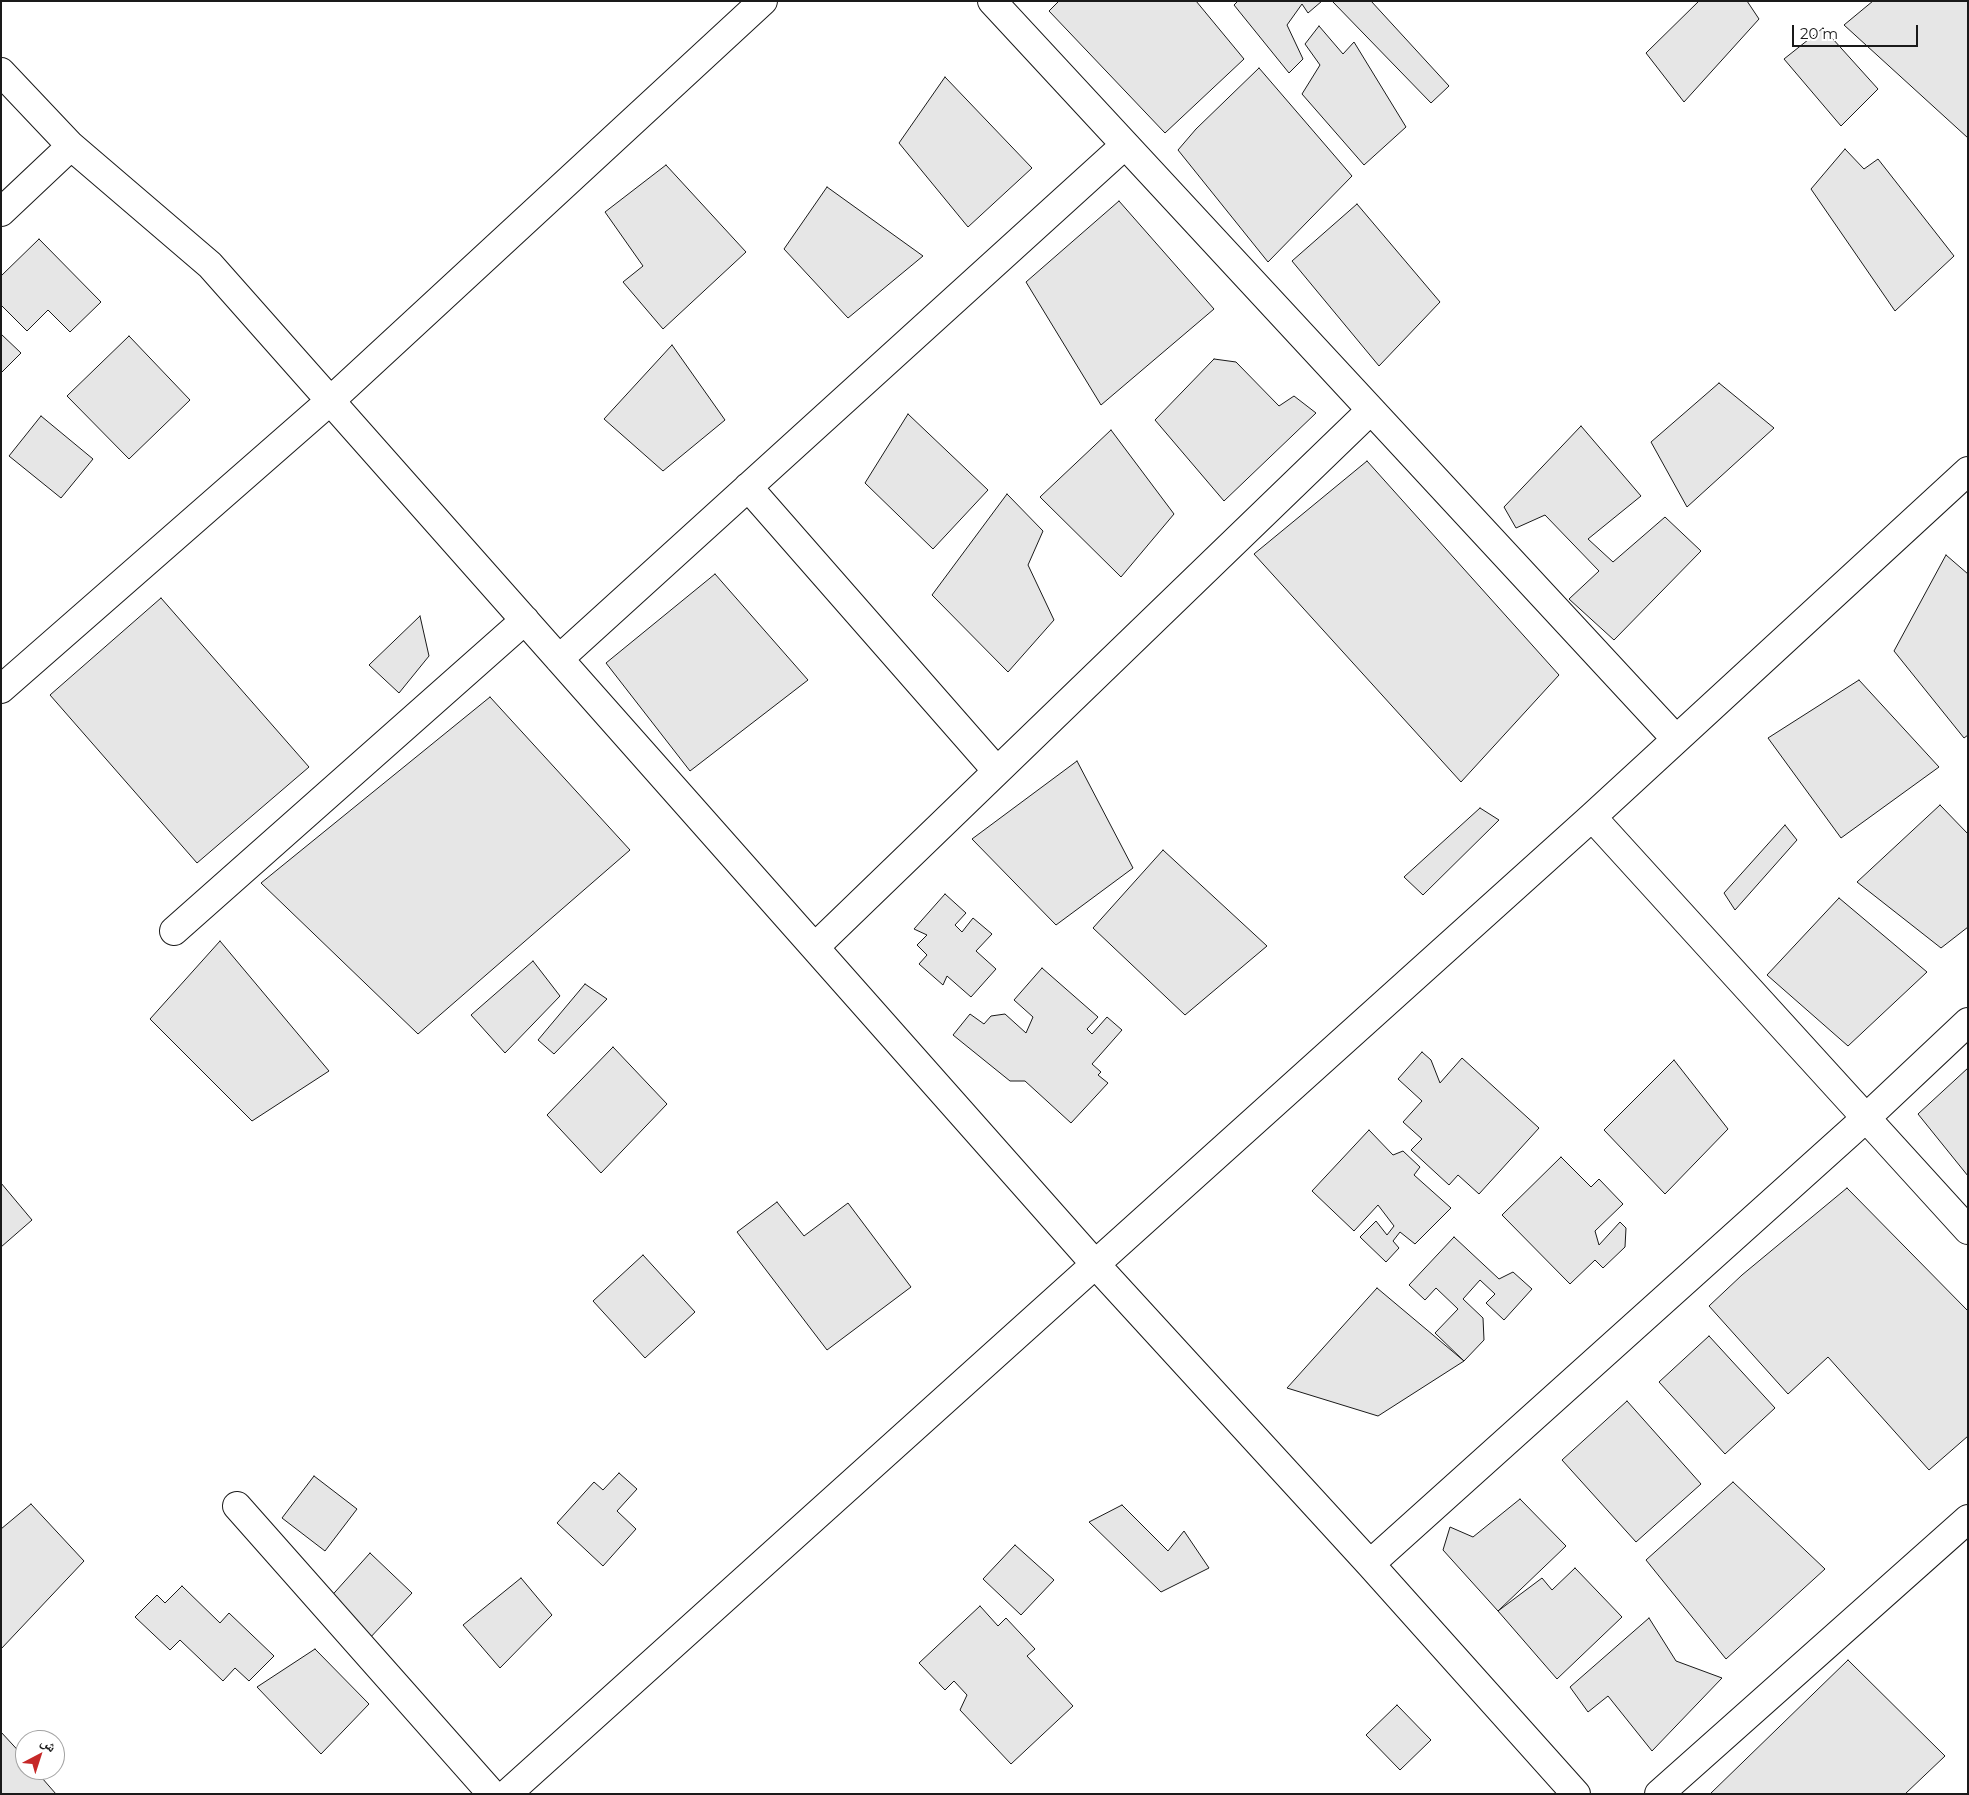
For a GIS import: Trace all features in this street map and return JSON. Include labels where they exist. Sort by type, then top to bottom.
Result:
[{"type":"street","points":[[1,689],[330,401],[763,1]]},
{"type":"street","points":[[992,1],[1676,739]]},
{"type":"street","points":[[1,72],[71,146],[210,265],[1096,1265],[1370,1564],[1576,1794]]},
{"type":"street","points":[[559,659],[1124,145]]},
{"type":"street","points":[[1,212],[71,146]]},
{"type":"street","points":[[814,947],[1371,410]]},
{"type":"street","points":[[507,1794],[1592,817],[1968,471]]},
{"type":"street","points":[[748,487],[997,771]]},
{"type":"street","points":[[174,931],[525,620]]},
{"type":"street","points":[[1592,817],[1968,1230]]},
{"type":"street","points":[[1370,1564],[1866,1118],[1968,1022]]},
{"type":"street","points":[[237,1506],[492,1794]]},
{"type":"street","points":[[1659,1794],[1968,1519]]},
{"type":"building","points":[[1059,1],[1196,1],[1244,59],[1165,133],[1049,11]]},
{"type":"building","points":[[1238,1],[1322,1],[1308,13],[1302,4],[1287,25],[1303,59],[1289,73],[1234,5]]},
{"type":"building","points":[[1332,1],[1371,1],[1449,86],[1431,103]]},
{"type":"building","points":[[1699,1],[1747,1],[1759,19],[1684,102],[1646,53]]},
{"type":"building","points":[[1873,1],[1968,1],[1968,138],[1844,25]]},
{"type":"building","points":[[1319,26],[1343,54],[1354,42],[1406,127],[1364,165],[1302,94],[1320,65],[1305,44]]},
{"type":"building","points":[[1823,28],[1878,89],[1841,126],[1784,59]]},
{"type":"building","points":[[1259,68],[1352,176],[1268,262],[1178,150],[1196,129]]},
{"type":"building","points":[[945,77],[1032,168],[968,227],[899,143]]},
{"type":"building","points":[[1845,149],[1864,169],[1878,159],[1954,256],[1895,311],[1811,189]]},
{"type":"building","points":[[666,165],[746,252],[663,329],[623,282],[643,266],[605,212]]},
{"type":"building","points":[[827,187],[923,256],[848,318],[784,249]]},
{"type":"building","points":[[1119,201],[1214,309],[1101,405],[1026,282]]},
{"type":"building","points":[[1357,204],[1440,302],[1379,366],[1292,261]]},
{"type":"building","points":[[39,239],[101,302],[70,332],[48,310],[27,331],[1,305],[1,276]]},
{"type":"building","points":[[1,334],[21,353],[1,373]]},
{"type":"building","points":[[129,336],[190,400],[129,459],[67,396]]},
{"type":"building","points":[[672,345],[725,420],[663,471],[604,419]]},
{"type":"building","points":[[1214,359],[1236,362],[1279,406],[1294,396],[1316,413],[1224,501],[1155,420]]},
{"type":"building","points":[[1719,383],[1774,428],[1687,507],[1651,442]]},
{"type":"building","points":[[908,414],[988,490],[933,549],[865,483]]},
{"type":"building","points":[[41,416],[93,459],[61,498],[9,456]]},
{"type":"building","points":[[1581,426],[1641,496],[1588,539],[1613,562],[1665,517],[1701,551],[1614,640],[1569,599],[1599,571],[1545,515],[1516,528],[1504,507]]},
{"type":"building","points":[[1111,430],[1174,514],[1121,577],[1040,497]]},
{"type":"building","points":[[1367,461],[1559,675],[1461,782],[1254,554]]},
{"type":"building","points":[[1007,494],[1043,531],[1028,565],[1054,620],[1008,672],[932,595]]},
{"type":"building","points":[[1946,555],[1968,574],[1968,735],[1964,738],[1894,651]]},
{"type":"building","points":[[715,574],[808,680],[690,771],[606,663]]},
{"type":"building","points":[[161,598],[309,767],[197,863],[50,695]]},
{"type":"building","points":[[420,616],[429,656],[399,693],[369,665]]},
{"type":"building","points":[[1859,680],[1939,767],[1841,838],[1768,738]]},
{"type":"building","points":[[490,697],[630,850],[418,1034],[261,883]]},
{"type":"building","points":[[1077,761],[1133,868],[1056,925],[972,839]]},
{"type":"building","points":[[1940,805],[1968,834],[1968,927],[1941,948],[1857,882]]},
{"type":"building","points":[[1480,808],[1499,820],[1423,895],[1404,877]]},
{"type":"building","points":[[1785,825],[1797,840],[1735,910],[1724,893]]},
{"type":"building","points":[[1163,850],[1267,946],[1185,1015],[1093,928]]},
{"type":"building","points":[[945,894],[966,913],[955,925],[962,932],[973,918],[992,934],[976,951],[996,969],[971,997],[947,976],[943,985],[919,964],[927,955],[917,945],[927,935],[914,929]]},
{"type":"building","points":[[1839,898],[1927,972],[1848,1046],[1767,975]]},
{"type":"building","points":[[220,941],[329,1071],[252,1121],[150,1019]]},
{"type":"building","points":[[533,961],[560,996],[505,1053],[471,1015]]},
{"type":"building","points":[[1042,968],[1098,1017],[1087,1029],[1092,1034],[1107,1017],[1122,1030],[1092,1064],[1101,1072],[1098,1075],[1108,1083],[1071,1123],[1025,1081],[1010,1081],[953,1035],[970,1014],[984,1024],[991,1016],[1005,1014],[1026,1033],[1033,1017],[1014,1000]]},
{"type":"building","points":[[585,984],[607,999],[554,1054],[538,1040]]},
{"type":"building","points":[[613,1047],[667,1104],[601,1173],[547,1115]]},
{"type":"building","points":[[1422,1052],[1431,1060],[1440,1083],[1462,1058],[1539,1128],[1479,1194],[1458,1175],[1449,1185],[1411,1150],[1422,1139],[1403,1122],[1422,1101],[1398,1079]]},
{"type":"building","points":[[1674,1060],[1728,1129],[1665,1194],[1604,1130]]},
{"type":"building","points":[[1968,1068],[1968,1176],[1918,1114]]},
{"type":"building","points":[[1369,1130],[1393,1155],[1403,1151],[1420,1167],[1414,1175],[1451,1208],[1415,1244],[1400,1232],[1393,1241],[1399,1248],[1386,1262],[1360,1237],[1376,1221],[1387,1235],[1394,1226],[1378,1205],[1354,1231],[1312,1191]]},
{"type":"building","points":[[1561,1157],[1591,1187],[1599,1179],[1623,1204],[1595,1231],[1599,1245],[1620,1222],[1626,1228],[1625,1247],[1603,1268],[1595,1260],[1570,1284],[1502,1215]]},
{"type":"building","points":[[1,1183],[32,1220],[1,1247]]},
{"type":"building","points":[[1847,1188],[1968,1311],[1968,1436],[1929,1470],[1828,1357],[1788,1394],[1709,1306],[1742,1275]]},
{"type":"building","points":[[777,1202],[804,1236],[848,1203],[911,1287],[827,1350],[737,1232]]},
{"type":"building","points":[[1454,1237],[1499,1279],[1513,1272],[1532,1289],[1504,1320],[1486,1303],[1495,1294],[1480,1280],[1463,1299],[1483,1318],[1484,1340],[1464,1361],[1435,1333],[1458,1309],[1436,1288],[1425,1300],[1409,1285]]},
{"type":"building","points":[[643,1255],[695,1312],[645,1358],[593,1301]]},
{"type":"building","points":[[1377,1288],[1464,1361],[1378,1416],[1287,1388]]},
{"type":"building","points":[[1709,1336],[1775,1408],[1725,1454],[1659,1382]]},
{"type":"building","points":[[1627,1401],[1701,1484],[1636,1542],[1562,1460]]},
{"type":"building","points":[[619,1473],[637,1489],[617,1511],[636,1529],[603,1566],[557,1523],[594,1482],[603,1490]]},
{"type":"building","points":[[314,1476],[357,1509],[325,1551],[282,1518]]},
{"type":"building","points":[[1733,1482],[1825,1569],[1726,1659],[1646,1560]]},
{"type":"building","points":[[1520,1499],[1566,1546],[1498,1611],[1443,1550],[1450,1527],[1473,1537]]},
{"type":"building","points":[[31,1504],[84,1561],[1,1649],[1,1529]]},
{"type":"building","points":[[1122,1505],[1168,1551],[1184,1531],[1209,1568],[1161,1592],[1089,1522]]},
{"type":"building","points":[[1015,1545],[1054,1580],[1021,1615],[983,1579]]},
{"type":"building","points":[[370,1553],[412,1593],[368,1640],[327,1601]]},
{"type":"building","points":[[1575,1568],[1622,1617],[1557,1679],[1498,1611],[1542,1578],[1552,1590]]},
{"type":"building","points":[[521,1578],[552,1615],[500,1668],[463,1625]]},
{"type":"building","points":[[182,1586],[220,1623],[229,1613],[274,1656],[249,1681],[235,1668],[223,1681],[180,1640],[170,1650],[135,1617],[157,1595],[165,1603]]},
{"type":"building","points":[[980,1606],[998,1626],[1006,1618],[1035,1649],[1027,1656],[1073,1706],[1011,1764],[960,1710],[967,1695],[954,1681],[945,1690],[919,1663]]},
{"type":"building","points":[[1649,1618],[1676,1661],[1722,1678],[1652,1751],[1608,1696],[1588,1712],[1570,1687]]},
{"type":"building","points":[[315,1649],[369,1704],[321,1754],[257,1687]]},
{"type":"building","points":[[1848,1660],[1945,1756],[1905,1794],[1710,1794]]},
{"type":"building","points":[[1397,1705],[1431,1740],[1400,1770],[1366,1735]]},
{"type":"building","points":[[1,1732],[15,1747],[15,1780],[44,1780],[56,1794],[1,1794]]}]
